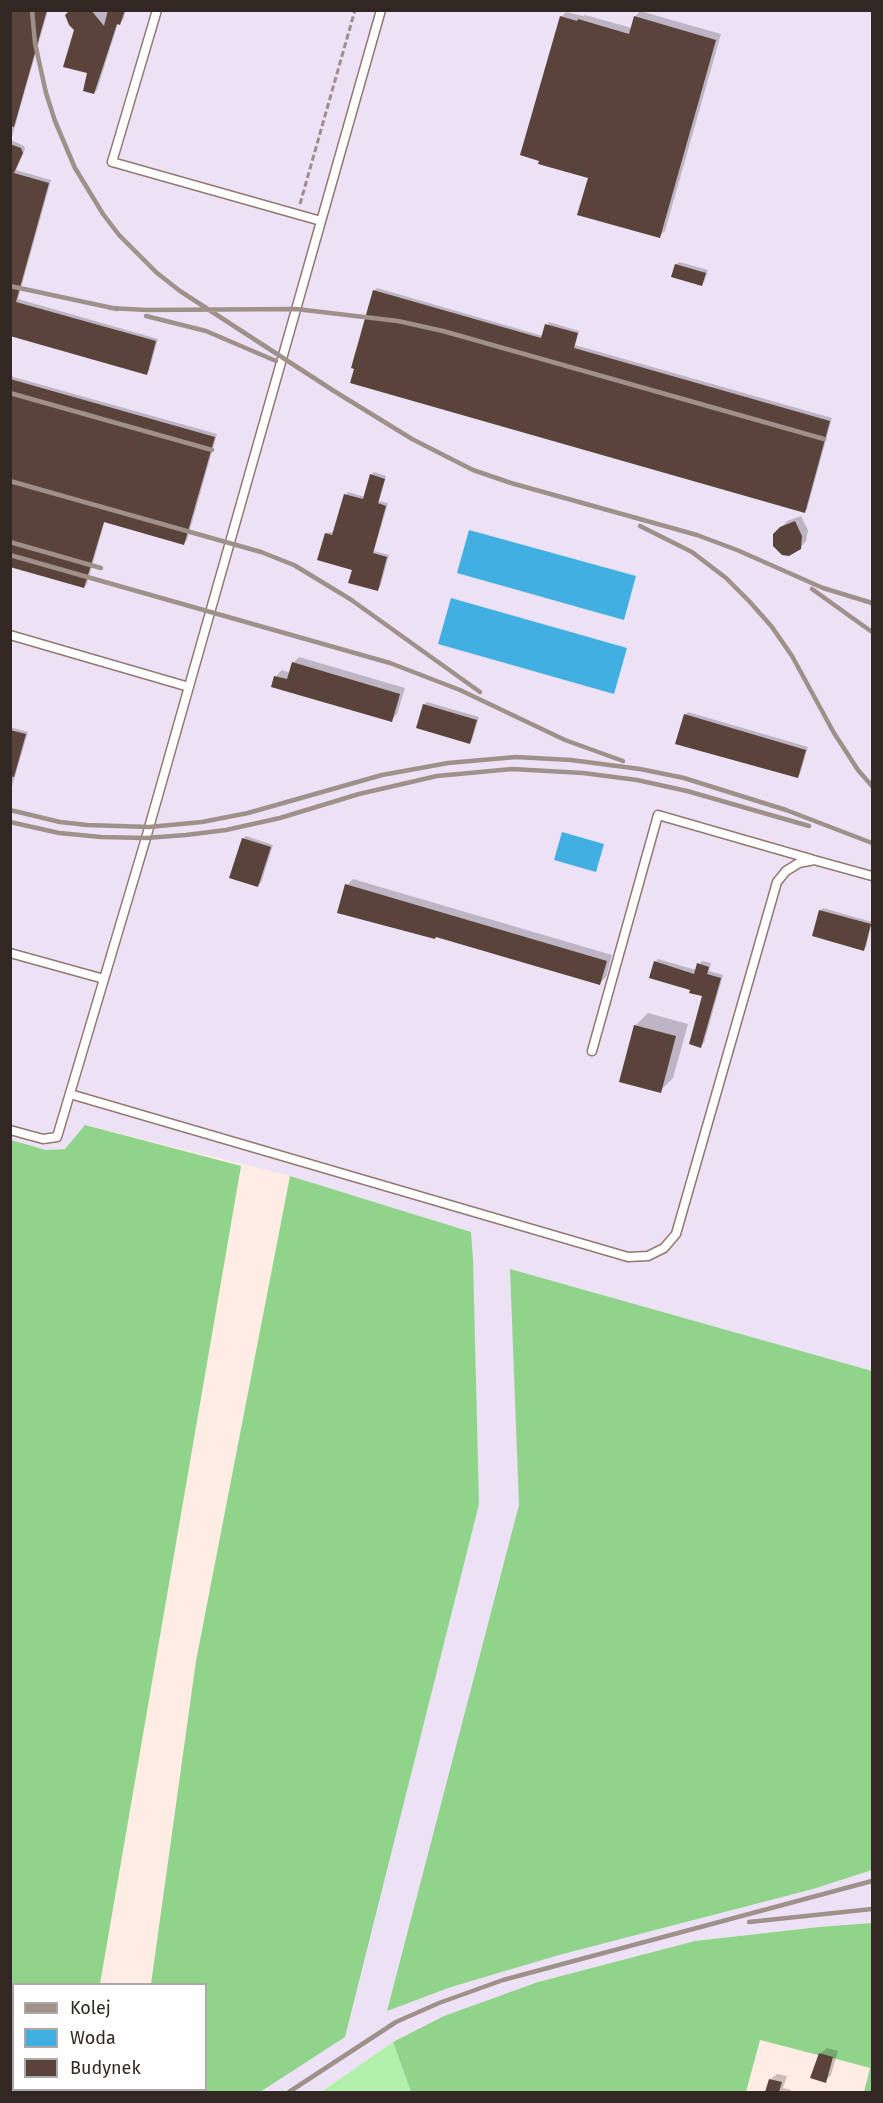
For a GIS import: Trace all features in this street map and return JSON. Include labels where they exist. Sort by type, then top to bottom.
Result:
[{"type":"lane","points":[[156,10],[112,162],[321,221]]},
{"type":"lane","points":[[10,1130],[42,1139],[57,1137],[189,687],[381,10]]},
{"type":"lane","points":[[10,635],[189,687]]},
{"type":"lane","points":[[592,1051],[658,815],[873,876]]},
{"type":"lane","points":[[70,1094],[628,1257],[648,1256],[664,1248],[676,1234],[777,882],[786,871],[799,863],[814,860]]},
{"type":"lane","points":[[10,953],[104,979]]},
{"type":"path","points":[[297,214],[356,10]]},
{"type":"shaded area","points":[[10,11],[872,11],[872,1923],[695,1941],[538,1982],[444,2016],[393,2042],[321,2092],[198,2092],[207,2091],[446,1225],[290,1176],[86,1125],[66,1149],[46,1150],[11,1140]]},
{"type":"green space","points":[[85,1125],[241,1166],[100,1983],[12,1983],[12,2091],[16,2091],[11,2092],[11,1140],[46,1150],[65,1149]]},
{"type":"green space","points":[[290,1176],[471,1232],[479,1504],[345,2037],[260,2092],[136,2092],[207,2091],[207,1983],[151,1983],[196,1661]]},
{"type":"green space","points":[[510,1269],[872,1371],[872,1870],[813,1889],[559,1955],[451,1987],[387,2011],[519,1505]]},
{"type":"green space","points":[[872,1923],[872,2092],[864,2092],[870,2068],[819,2053],[818,2055],[760,2040],[746,2092],[411,2092],[393,2042],[444,2016],[538,1982],[695,1941]]},
{"type":"green space","points":[[393,2042],[411,2092],[321,2092]]},
{"type":"water","points":[[469,530],[636,576],[624,620],[457,573]]},
{"type":"water","points":[[451,598],[627,648],[614,694],[438,644]]},
{"type":"water","points":[[562,832],[604,844],[596,872],[554,860]]},
{"type":"building","points":[[10,10],[47,10],[14,127],[10,126]]},
{"type":"building","points":[[70,10],[91,10],[104,26],[108,10],[125,10],[120,25],[117,24],[94,94],[83,91],[87,73],[63,67],[74,30],[65,15]]},
{"type":"building","points":[[560,16],[629,34],[634,16],[716,40],[660,238],[577,215],[588,178],[538,164],[539,161],[520,155]]},
{"type":"building","points":[[10,144],[21,148],[23,153],[14,173],[49,183],[16,302],[156,341],[147,375],[10,336]]},
{"type":"building","points":[[675,264],[706,273],[702,286],[671,277]]},
{"type":"building","points":[[373,290],[541,338],[545,324],[578,333],[574,348],[830,421],[805,513],[350,383],[354,369],[351,368]]},
{"type":"building","points":[[10,379],[215,437],[184,545],[104,522],[84,588],[10,567]]},
{"type":"building","points":[[370,474],[385,479],[378,503],[386,506],[373,553],[387,557],[378,591],[348,583],[352,570],[317,560],[325,533],[332,535],[344,494],[363,499]]},
{"type":"building","points":[[795,521],[802,536],[801,549],[789,556],[782,555],[773,546],[773,534],[780,527]]},
{"type":"building","points":[[292,662],[400,694],[392,722],[271,687],[274,676],[287,679]]},
{"type":"building","points":[[423,704],[477,720],[470,744],[416,728]]},
{"type":"building","points":[[684,714],[806,750],[798,778],[675,744]]},
{"type":"building","points":[[10,730],[26,734],[14,777],[10,776]]},
{"type":"building","points":[[242,838],[271,847],[258,887],[229,878]]},
{"type":"building","points":[[345,884],[607,961],[600,985],[436,937],[435,939],[337,913]]},
{"type":"building","points":[[819,910],[871,924],[864,951],[812,936]]},
{"type":"building","points":[[654,961],[694,974],[697,963],[709,967],[707,974],[721,978],[701,1048],[689,1044],[702,996],[689,993],[690,990],[649,978]]},
{"type":"building","points":[[634,1025],[676,1036],[661,1093],[619,1082]]},
{"type":"building","points":[[819,2053],[833,2057],[826,2083],[810,2078]]},
{"type":"building","points":[[769,2079],[782,2082],[779,2092],[765,2092]]},
{"type":"railway","points":[[32,10],[35,43],[46,93],[75,168],[103,214],[119,235],[157,273],[180,291],[412,439],[473,470],[511,483],[697,535],[823,588],[872,603]]},
{"type":"railway","points":[[10,286],[117,309]]},
{"type":"railway","points":[[110,308],[147,310],[296,309],[398,321],[443,331],[824,439]]},
{"type":"railway","points":[[146,316],[206,331],[276,361]]},
{"type":"railway","points":[[10,393],[212,450]]},
{"type":"railway","points":[[10,481],[261,552],[294,565],[350,599],[480,692]]},
{"type":"railway","points":[[640,526],[692,552],[726,578],[750,602],[772,627],[792,656],[834,733],[858,770],[872,786]]},
{"type":"railway","points":[[10,542],[101,568]]},
{"type":"railway","points":[[10,555],[390,663],[460,690],[565,740],[623,761]]},
{"type":"railway","points":[[812,589],[872,632]]},
{"type":"railway","points":[[10,810],[60,822],[87,825],[149,827],[202,822],[248,813],[382,775],[448,763],[516,757],[571,760],[640,769],[684,778],[786,810],[872,843]]},
{"type":"railway","points":[[10,822],[59,833],[101,837],[146,838],[186,835],[226,830],[280,818],[359,794],[437,776],[512,769],[583,773],[637,780],[687,791],[809,826]]},
{"type":"railway","points":[[289,2092],[396,2022],[439,2003],[503,1980],[872,1881]]},
{"type":"railway","points":[[749,1922],[872,1909]]}]
